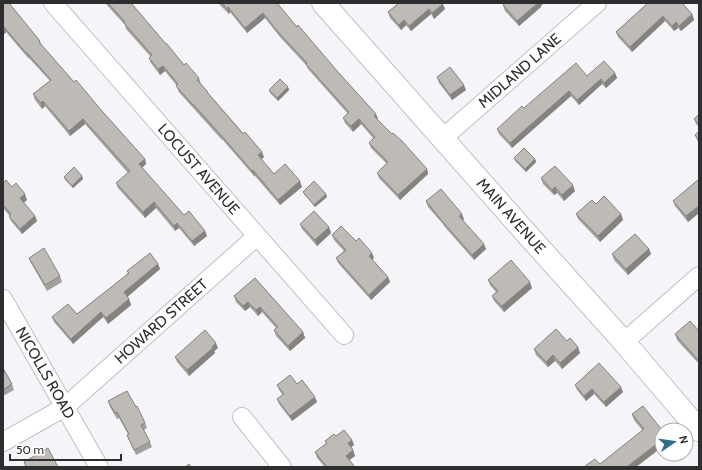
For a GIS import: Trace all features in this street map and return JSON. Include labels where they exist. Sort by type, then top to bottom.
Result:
[{"type":"street","name":"LOCUST AVENUE","points":[[53,3],[344,335]]},
{"type":"street","name":"MIDLAND LANE","points":[[443,138],[597,3]]},
{"type":"street","name":"MAIN AVENUE","points":[[330,6],[443,138],[624,342],[699,430]]},
{"type":"street","name":"HOWARD STREET","points":[[3,442],[65,407],[257,236]]},
{"type":"street","points":[[624,342],[699,276]]},
{"type":"street","name":"NICOLLS ROAD","points":[[3,299],[99,467]]},
{"type":"street","points":[[242,417],[282,467]]},
{"type":"building","points":[[3,3],[9,3],[40,41],[39,42],[74,82],[76,80],[145,159],[139,164],[184,215],[189,211],[205,231],[192,241],[177,223],[174,226],[154,202],[143,212],[116,183],[130,171],[83,119],[69,131],[43,101],[41,103],[33,94],[51,80],[4,27],[3,28]]},
{"type":"building","points":[[108,3],[131,3],[184,65],[186,63],[199,78],[197,80],[243,134],[245,132],[262,152],[258,155],[274,174],[285,164],[300,181],[278,200],[253,170],[252,171],[176,86],[178,84],[163,66],[158,69],[149,58],[152,55]]},
{"type":"building","points":[[222,3],[277,3],[376,114],[374,116],[392,134],[393,133],[402,141],[427,169],[398,195],[377,173],[388,162],[369,143],[375,137],[359,119],[351,126],[343,118],[349,112],[263,13],[245,28],[228,7],[227,9]]},
{"type":"building","points":[[399,3],[443,4],[432,13],[429,9],[409,26],[404,20],[399,25],[388,12]]},
{"type":"building","points":[[506,3],[538,3],[517,21],[503,5]]},
{"type":"building","points":[[648,3],[682,3],[692,14],[679,26],[676,22],[672,26],[663,16],[630,47],[616,32]]},
{"type":"building","points":[[604,61],[615,73],[604,83],[601,79],[577,100],[569,91],[510,143],[497,129],[522,106],[524,108],[576,63],[587,76]]},
{"type":"building","points":[[450,67],[464,85],[450,95],[437,77]]},
{"type":"building","points":[[280,79],[288,87],[277,98],[269,90]]},
{"type":"building","points":[[699,114],[699,124],[694,119]]},
{"type":"building","points":[[699,131],[699,140],[695,135]]},
{"type":"building","points":[[524,148],[535,159],[525,169],[514,158]]},
{"type":"building","points":[[555,166],[573,185],[562,195],[555,187],[552,190],[541,178]]},
{"type":"building","points":[[74,167],[82,176],[72,186],[64,177]]},
{"type":"building","points":[[699,179],[699,206],[686,216],[673,201]]},
{"type":"building","points":[[6,180],[12,187],[16,183],[25,194],[20,198],[35,216],[20,229],[9,216],[11,214],[3,205],[3,183]]},
{"type":"building","points":[[314,181],[326,194],[314,205],[303,192]]},
{"type":"building","points":[[441,189],[462,214],[459,216],[484,244],[472,255],[426,201]]},
{"type":"building","points":[[604,196],[621,214],[598,236],[576,214],[592,200],[596,204]]},
{"type":"building","points":[[314,211],[329,227],[315,240],[300,224]]},
{"type":"building","points":[[341,226],[356,241],[359,238],[372,253],[369,256],[388,277],[369,295],[336,258],[346,250],[332,235]]},
{"type":"building","points":[[635,234],[649,249],[626,269],[612,254]]},
{"type":"building","points":[[44,248],[60,276],[45,285],[29,258]]},
{"type":"building","points":[[150,253],[158,264],[124,292],[129,299],[106,318],[101,312],[71,339],[52,317],[68,304],[77,314],[129,273],[127,271]]},
{"type":"building","points":[[511,260],[530,282],[502,306],[492,296],[498,291],[488,280]]},
{"type":"building","points":[[255,278],[303,332],[288,346],[274,330],[278,327],[260,307],[256,310],[248,302],[243,306],[234,296]]},
{"type":"building","points":[[690,321],[699,331],[698,360],[675,334]]},
{"type":"building","points":[[556,329],[567,341],[570,338],[578,347],[560,363],[553,355],[546,362],[534,349]]},
{"type":"building","points":[[205,330],[216,343],[212,347],[213,348],[187,370],[175,357]]},
{"type":"building","points":[[599,363],[621,387],[604,402],[592,389],[584,396],[575,385]]},
{"type":"building","points":[[3,368],[12,384],[3,390]]},
{"type":"building","points":[[290,375],[297,384],[302,380],[315,397],[290,416],[277,399],[284,394],[277,385]]},
{"type":"building","points":[[127,391],[136,407],[137,406],[145,423],[141,425],[150,442],[134,450],[127,435],[129,434],[117,412],[115,413],[108,401]]},
{"type":"building","points":[[643,406],[656,422],[654,422],[654,446],[628,466],[629,467],[586,467],[585,466],[595,459],[600,464],[644,429],[632,414]]},
{"type":"building","points":[[344,430],[352,440],[348,443],[353,450],[346,456],[355,467],[327,467],[315,452],[327,443],[325,441],[334,434],[336,436]]},
{"type":"building","points":[[48,448],[58,467],[26,467],[24,462]]}]
